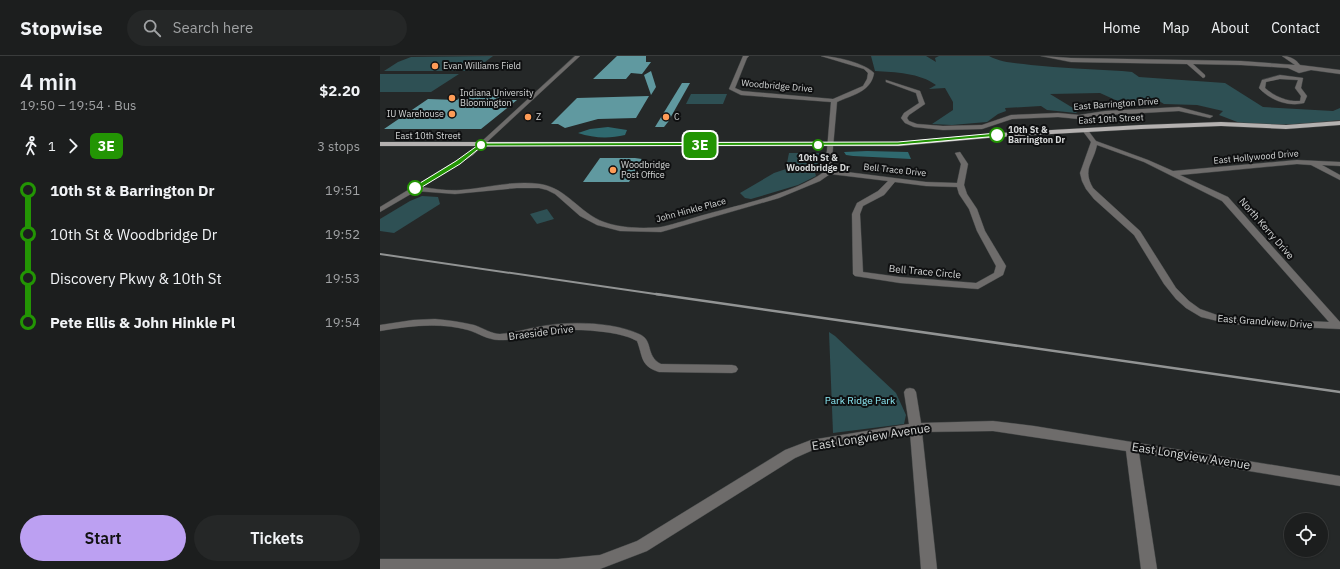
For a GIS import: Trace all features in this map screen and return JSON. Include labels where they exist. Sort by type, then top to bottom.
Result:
[{"type":"main road","name":"East 10th Street","points":[[380,144],[898,144],[1085,130],[1205,124],[1286,127],[1340,123]]},
{"type":"street","points":[[380,210],[458,162],[481,145],[578,56]]},
{"type":"street","name":"Woodbridge Drive","points":[[748,56],[745,57],[741,65],[732,89],[747,94],[834,101],[865,87],[870,79],[871,73],[868,69],[862,66],[823,56]]},
{"type":"street","points":[[1043,56],[1070,60],[1242,63],[1340,73]]},
{"type":"street","points":[[1141,56],[1152,67]]},
{"type":"street","points":[[1284,56],[1296,63],[1299,68],[1301,79],[1298,88],[1304,98],[1300,103],[1289,102],[1266,92],[1262,86],[1264,81],[1271,78],[1301,79]]},
{"type":"street","points":[[1189,63],[1203,76]]},
{"type":"street","name":"East Barrington Drive","points":[[888,81],[918,92],[922,100],[922,104],[906,114],[904,118],[907,122],[921,127],[943,128],[982,126],[994,124],[1011,118],[1058,115],[1079,117],[1098,113],[1179,109],[1210,116]]},
{"type":"street","points":[[828,172],[830,167],[834,101]]},
{"type":"street","points":[[943,128],[952,139]]},
{"type":"street","points":[[1085,130],[1094,142]]},
{"type":"street","name":"North Kerry Drive","points":[[1094,142],[1134,156],[1173,173],[1229,202],[1339,326]]},
{"type":"street","name":"East Grandview Drive","points":[[1094,142],[1093,151],[1084,169],[1084,179],[1099,199],[1132,226],[1174,292],[1181,300],[1210,317],[1225,320],[1339,326]]},
{"type":"street","points":[[958,153],[963,158],[965,164],[960,185]]},
{"type":"street","points":[[1310,162],[1340,178]]},
{"type":"street","name":"East Hollywood Drive","points":[[1173,173],[1310,162],[1340,164]]},
{"type":"street","name":"Bell Trace Drive","points":[[828,172],[926,184],[960,185]]},
{"type":"street","name":"John Hinkle Place","points":[[415,188],[450,192],[532,186],[549,189],[560,195],[584,215],[599,224],[614,228],[656,230],[796,190],[814,183],[828,172]]},
{"type":"street","name":"Bell Trace Circle","points":[[893,180],[881,193],[860,205],[856,214],[858,274],[900,280],[978,286],[998,276],[1001,266],[981,231],[960,185]]},
{"type":"street","name":"Braeside Drive","points":[[380,328],[407,323],[440,322],[468,326],[498,337],[543,329],[572,326],[582,327],[620,332],[637,337],[643,342],[648,363],[659,368],[732,369]]},
{"type":"street","points":[[910,392],[915,420],[929,569]]},
{"type":"street","name":"East Longview Avenue","points":[[380,566],[458,568],[558,566],[600,562],[642,546],[790,454],[804,448],[832,441],[915,428],[966,426],[1008,427],[1340,481]]},
{"type":"street","points":[[1132,447],[1146,552],[1150,569]]},
{"type":"green space","name":"Evan Williams Field","points":[[493,56],[473,71],[384,71],[398,62],[411,57]]},
{"type":"green space","points":[[871,56],[926,56],[936,62],[935,58],[939,56],[989,56],[1004,61],[1031,65],[1122,71],[1132,72],[1139,77],[1225,83],[1263,107],[1333,111],[1340,108],[1340,120],[1276,125],[1240,123],[1219,115],[1223,111],[1197,105],[1164,104],[1159,101],[1120,102],[1100,93],[1050,94],[1078,111],[1076,113],[1047,110],[1041,106],[1005,108],[1006,111],[998,114],[987,122],[952,125],[932,124],[953,110],[953,102],[945,88],[929,89],[936,85],[923,78],[899,73],[875,71]]},
{"type":"green space","points":[[380,74],[459,74],[431,92],[380,92]]},
{"type":"green space","points":[[691,94],[727,94],[723,104],[686,104]]},
{"type":"green space","points":[[789,153],[819,153],[817,168],[786,168]]},
{"type":"green space","points":[[786,169],[814,169],[816,176],[798,185],[751,199],[745,198],[740,193],[774,173]]},
{"type":"green space","points":[[422,196],[438,197],[440,204],[394,233],[380,231],[380,219],[410,201]]},
{"type":"green space","points":[[547,209],[554,219],[537,224],[530,214]]},
{"type":"green space","name":"Park Ridge Park","points":[[829,332],[896,393],[906,415],[904,424],[833,433]]},
{"type":"shaded area","points":[[608,127],[627,130],[625,135],[607,137],[595,137],[578,133],[590,129]]},
{"type":"shaded area","points":[[844,152],[908,152],[911,159],[853,156],[846,155]]},
{"type":"building","points":[[617,56],[646,56],[646,62],[651,62],[642,74],[631,73],[626,79],[593,79]]},
{"type":"building","points":[[651,71],[656,87],[651,95],[644,75]]},
{"type":"building","points":[[682,83],[690,83],[668,122],[664,127],[655,127]]},
{"type":"building","name":"IU Warehouse","points":[[464,94],[506,94],[498,100],[517,100],[481,129],[384,129],[428,99],[457,100]]},
{"type":"building","points":[[649,96],[636,118],[598,119],[565,128],[558,124],[551,124],[577,98]]},
{"type":"building","name":"Woodbridge Post Office","points":[[600,158],[642,159],[629,182],[583,182]]},
{"type":"railway","points":[[380,254],[662,295]]},
{"type":"railway","points":[[656,294],[1340,392]]},
{"type":"bus line","name":"3E","points":[[415,188],[471,154],[481,145],[898,144],[997,135]]},
{"type":"place","name":"Evan Williams Field","points":[[435,66]]},
{"type":"place","name":"Indiana University Bloomington","points":[[452,98]]},
{"type":"place","name":"IU Warehouse","points":[[452,114]]},
{"type":"place","name":"Z","points":[[528,117]]},
{"type":"place","name":"C","points":[[666,117]]},
{"type":"place","name":"10th St & Barrington Dr","points":[[997,135]]},
{"type":"place","name":"10th St & Woodbridge Dr","points":[[818,145]]},
{"type":"place","name":"Woodbridge Post Office","points":[[613,170]]}]
